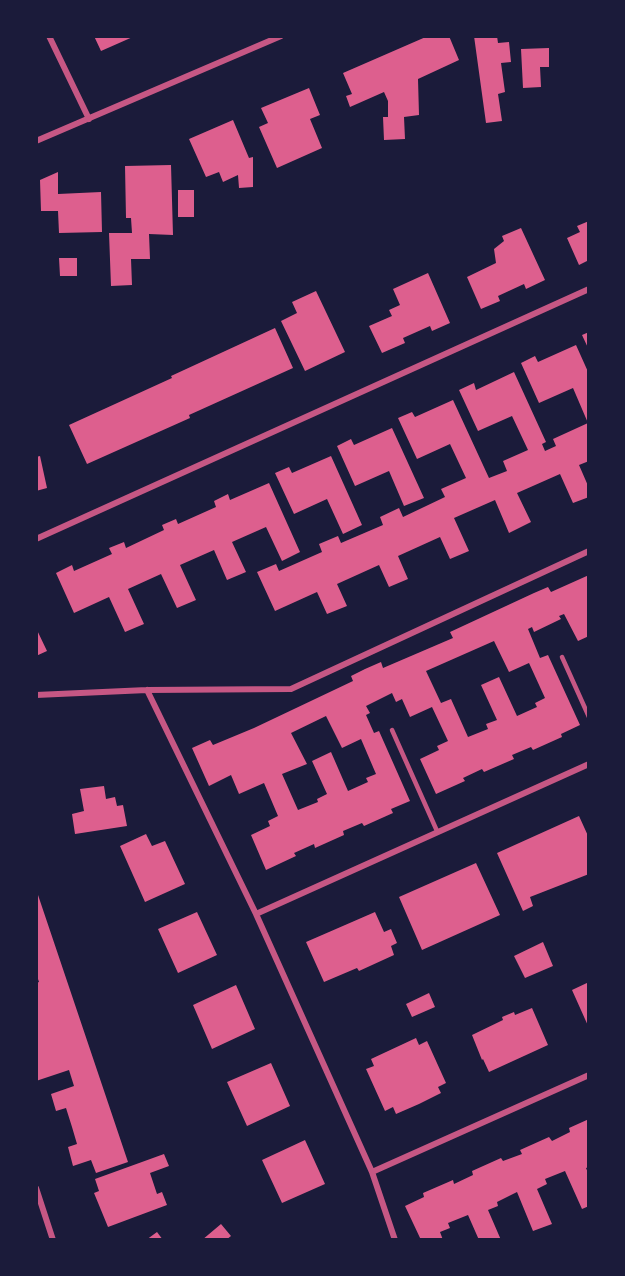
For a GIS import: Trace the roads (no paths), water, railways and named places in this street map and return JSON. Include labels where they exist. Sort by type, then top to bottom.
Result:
[{"type":"street","points":[[49,36],[89,119]]},
{"type":"street","points":[[36,141],[281,36]]},
{"type":"street","points":[[36,539],[589,289]]},
{"type":"street","points":[[36,695],[147,690],[291,689],[589,551]]},
{"type":"street","points":[[147,690],[256,914],[372,1172],[395,1240]]},
{"type":"street","points":[[256,914],[589,764]]},
{"type":"street","points":[[372,1172],[589,1075]]},
{"type":"street","points":[[36,1188],[53,1240]]},
{"type":"lane","points":[[562,657],[589,717]]},
{"type":"lane","points":[[392,730],[437,831]]}]
